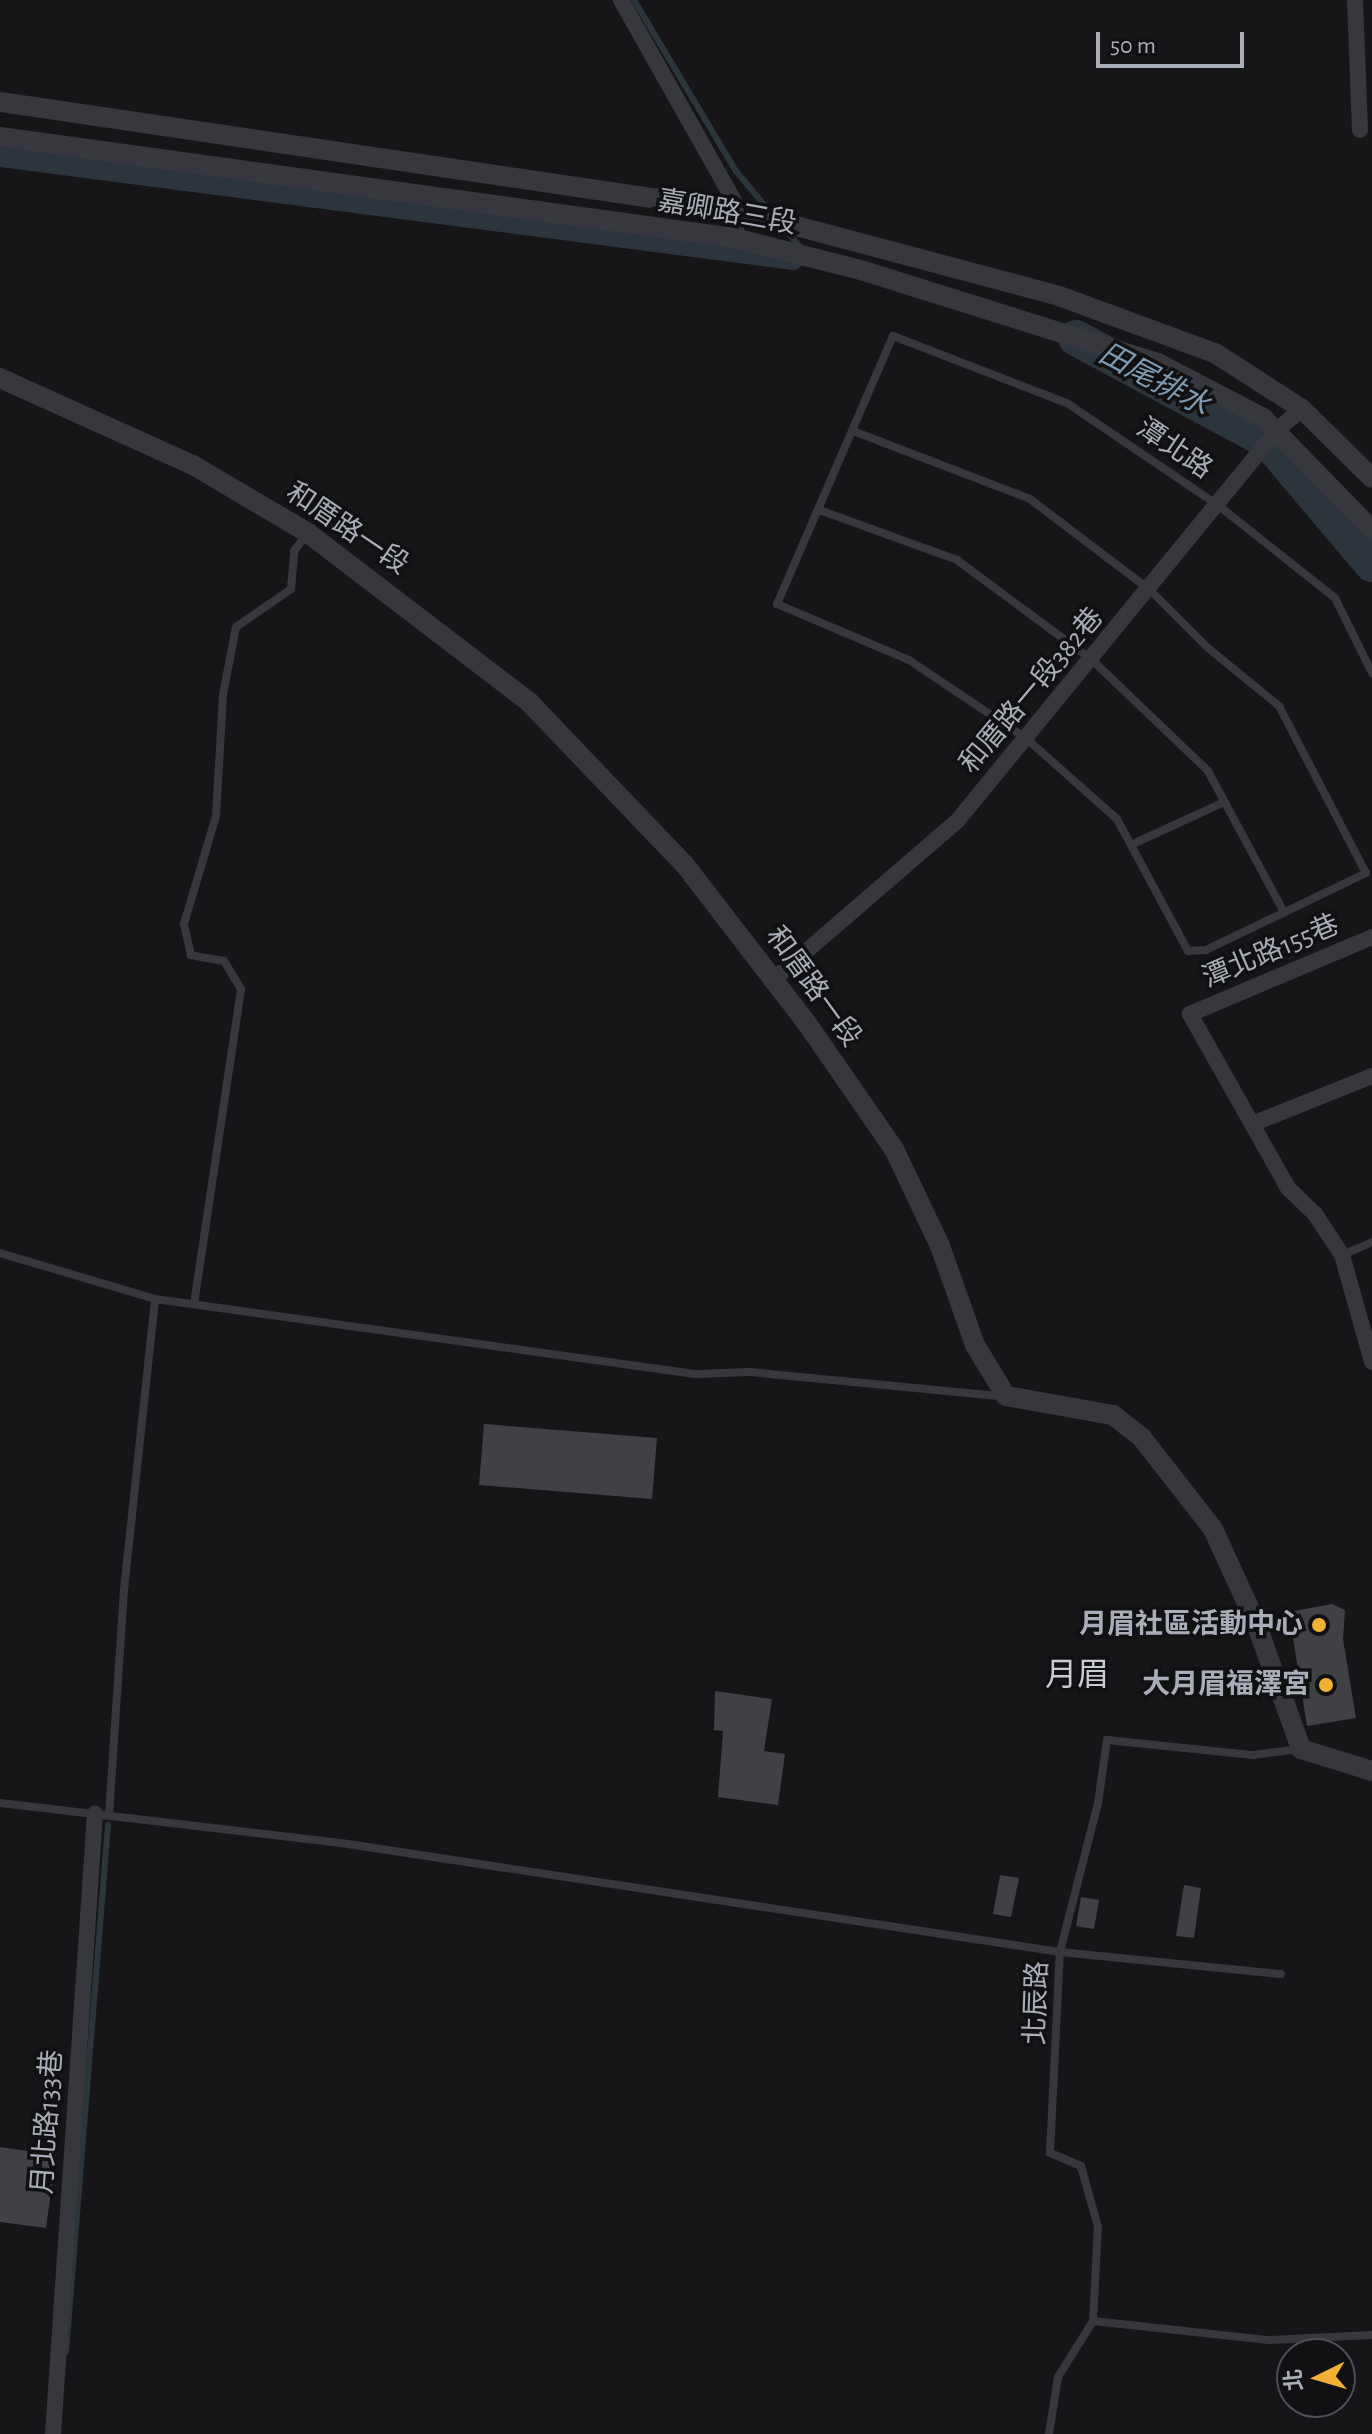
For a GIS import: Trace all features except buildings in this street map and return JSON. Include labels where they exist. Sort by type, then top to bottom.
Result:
[{"type":"street","points":[[621,0],[740,211],[734,238]]},
{"type":"street","points":[[1355,0],[1360,130]]},
{"type":"street","name":"嘉卿路三段","points":[[0,102],[740,211],[1059,296],[1215,353],[1302,409],[1372,478]]},
{"type":"street","name":"嘉卿路三段","points":[[0,137],[734,238],[1158,363],[1278,429],[1371,526]]},
{"type":"street","name":"和厝路一段","points":[[0,378],[193,465],[308,533],[530,703],[685,865],[774,979],[894,1149],[940,1246],[975,1345],[1006,1396]]},
{"type":"street","name":"和厝路一段382巷","points":[[774,979],[958,820],[1219,506],[1278,429],[1302,409]]},
{"type":"street","name":"潭北路155巷","points":[[1252,1124],[1190,1014],[1372,937]]},
{"type":"street","points":[[1372,1076],[1252,1124],[1288,1188],[1315,1214],[1342,1255],[1372,1362]]},
{"type":"street","points":[[1006,1396],[1113,1415],[1142,1438],[1213,1529],[1256,1623],[1301,1749],[1372,1771]]},
{"type":"street","name":"月北路133巷","points":[[53,2434],[102,1814]]},
{"type":"lane","name":"潭北路","points":[[853,431],[893,336],[1067,403],[1219,506],[1335,598],[1372,673]]},
{"type":"lane","points":[[853,431],[1030,499],[1150,590],[1208,648],[1279,706],[1366,873],[1206,950],[1188,951],[1135,843],[1117,819],[1027,739],[909,660],[777,604],[822,511],[853,431]]},
{"type":"lane","points":[[822,511],[957,560],[1091,659],[1208,771],[1284,912]]},
{"type":"lane","points":[[194,1304],[241,989],[224,961],[191,955],[184,924],[216,816],[223,695],[236,627],[291,589],[294,551],[308,533]]},
{"type":"lane","points":[[1135,843],[1224,802]]},
{"type":"lane","points":[[1342,1255],[1372,1242]]},
{"type":"lane","points":[[0,1253],[155,1299],[695,1374],[750,1372],[1006,1396]]},
{"type":"lane","points":[[102,1814],[155,1299]]},
{"type":"lane","name":"北辰路","points":[[1049,2434],[1058,2377],[1093,2321],[1098,2227],[1081,2166],[1050,2153],[1060,1952],[1098,1803],[1107,1740],[1253,1755],[1301,1749]]},
{"type":"lane","points":[[0,1803],[341,1843],[1060,1952],[1281,1974]]},
{"type":"lane","points":[[1093,2321],[1269,2340],[1372,2335]]},
{"type":"waterway","points":[[634,0],[736,171],[771,213]]},
{"type":"waterway","points":[[0,157],[793,260]]},
{"type":"waterway","points":[[786,231],[802,249]]},
{"type":"waterway","name":"田尾排水","points":[[1076,338],[1268,441],[1372,564]]},
{"type":"waterway","points":[[66,2352],[108,1825]]},
{"type":"place","name":"月眉社區活動中心","points":[[1319,1625]]},
{"type":"place","name":"大月眉福澤宮","points":[[1326,1685]]},
{"type":"district","name":"月眉","points":[[1077,1675]]}]
